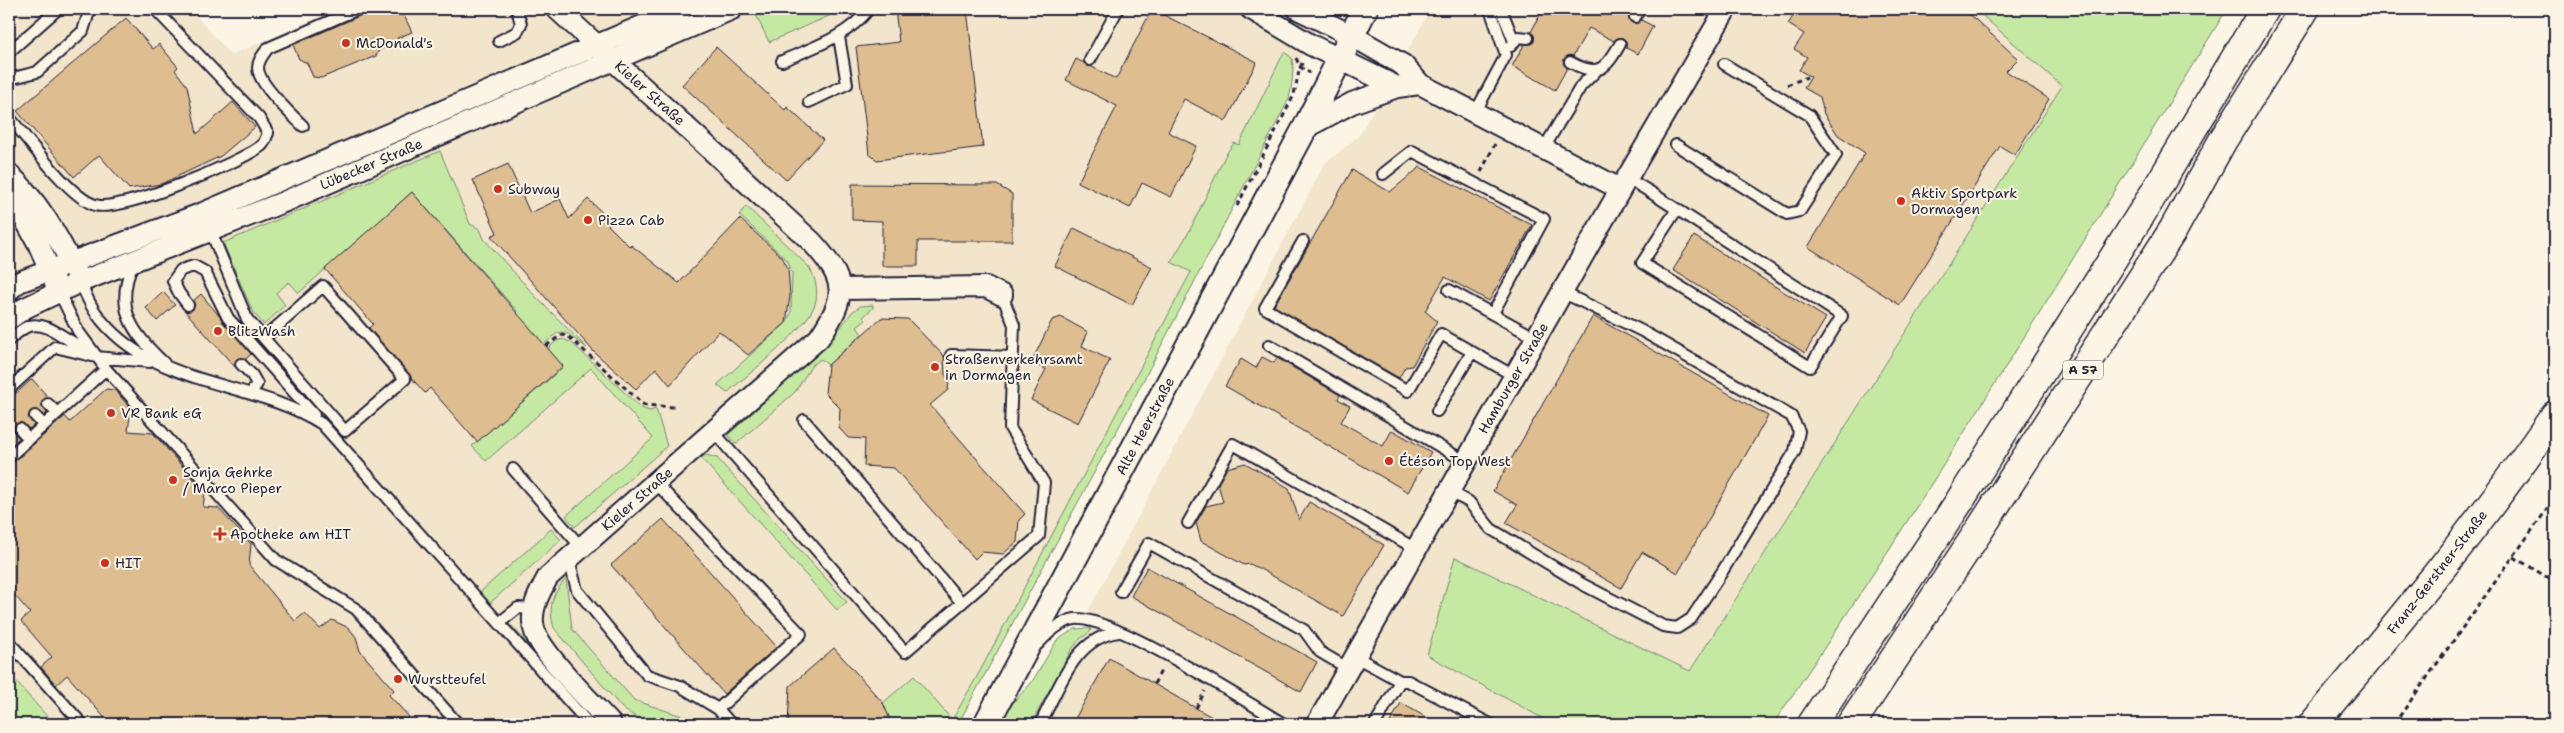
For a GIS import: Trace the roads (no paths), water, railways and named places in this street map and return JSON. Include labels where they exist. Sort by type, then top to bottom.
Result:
[{"type":"main road","name":"A 57","points":[[1812,724],[1951,513],[2145,208],[2265,9]]},
{"type":"main road","name":"A 57","points":[[1851,724],[1982,526],[2172,230],[2223,140],[2305,9]]},
{"type":"main road","name":"Franz-Gerstner-Straße","points":[[2313,724],[2374,652],[2456,548],[2555,415]]},
{"type":"street","name":"Kieler Straße","points":[[557,9],[812,242],[831,263],[841,289],[836,312],[819,338],[548,577],[538,594],[533,609],[534,631],[544,648],[611,724]]},
{"type":"street","name":"Lübecker Straße","points":[[9,318],[58,292],[134,261],[207,222],[597,45],[682,9]]},
{"type":"street","name":"Lübecker Straße","points":[[9,290],[19,282],[70,262],[207,222],[614,60],[732,9]]},
{"type":"street","points":[[1251,9],[1311,44],[1397,87]]},
{"type":"street","points":[[1298,9],[1351,35],[1403,65],[1420,84],[1503,128],[1624,184]]},
{"type":"street","name":"Alte Heerstraße","points":[[986,724],[1305,128],[1365,9]]},
{"type":"street","name":"Hamburger Straße","points":[[1317,724],[1624,184],[1719,11]]},
{"type":"street","points":[[1305,128],[1352,104],[1397,87],[1420,84]]},
{"type":"street","points":[[9,174],[46,217],[80,282]]},
{"type":"street","points":[[9,191],[38,243],[58,292]]},
{"type":"street","points":[[841,289],[986,287],[1002,295]]},
{"type":"lane","points":[[9,52],[58,9]]},
{"type":"lane","points":[[9,79],[37,72],[84,31],[90,9]]},
{"type":"lane","points":[[9,117],[78,196],[97,206],[120,205],[228,165],[264,145],[268,133],[259,118],[155,9]]},
{"type":"lane","points":[[303,126],[266,86],[258,71],[259,60],[268,48],[358,9]]},
{"type":"lane","points":[[498,41],[517,32],[521,24],[517,9]]},
{"type":"lane","points":[[782,61],[839,37],[859,22],[869,9]]},
{"type":"lane","points":[[1090,60],[1118,9]]},
{"type":"lane","points":[[1490,9],[1506,55]]},
{"type":"lane","points":[[1501,9],[1514,41]]},
{"type":"lane","points":[[809,102],[847,84],[839,37]]},
{"type":"lane","points":[[1475,113],[1514,41],[1518,37],[1528,38]]},
{"type":"lane","points":[[1544,148],[1581,86],[1606,64],[1620,44]]},
{"type":"lane","points":[[1570,62],[1587,71],[1596,71]]},
{"type":"lane","points":[[1676,145],[1787,214],[1800,211],[1836,155],[1809,115],[1724,64]]},
{"type":"lane","points":[[1383,174],[1412,151],[1544,219],[1493,314]]},
{"type":"lane","points":[[1624,184],[1677,209],[1842,316],[1810,368],[1642,263],[1677,209]]},
{"type":"lane","points":[[207,222],[247,319],[345,431],[406,379],[323,286],[264,338]]},
{"type":"lane","points":[[1303,241],[1265,308],[1408,391],[1441,334],[1514,376]]},
{"type":"lane","points":[[134,261],[126,280],[125,312],[133,329],[149,349],[170,369]]},
{"type":"lane","points":[[188,305],[179,293],[174,280],[181,270],[194,266],[205,272],[228,318],[589,724]]},
{"type":"lane","points":[[80,282],[95,312],[110,330],[130,348],[170,369],[252,393],[306,414],[322,424]]},
{"type":"lane","points":[[1449,290],[1536,338]]},
{"type":"lane","points":[[58,292],[67,312],[106,369],[276,560],[356,609],[458,724]]},
{"type":"lane","points":[[1450,491],[1469,502],[1491,529],[1518,546],[1582,584],[1662,626],[1677,628],[1690,619],[1701,603],[1795,451],[1799,431],[1791,416],[1642,331],[1562,292]]},
{"type":"lane","points":[[713,431],[905,652],[1039,536],[1044,483],[1010,428],[1014,325],[1002,295]]},
{"type":"lane","points":[[9,340],[29,326],[48,328],[59,333],[73,344],[94,353]]},
{"type":"lane","points":[[1269,345],[1466,462]]},
{"type":"lane","points":[[11,390],[25,379],[55,347],[156,363]]},
{"type":"lane","points":[[1437,411],[1472,352]]},
{"type":"lane","points":[[951,354],[1013,357]]},
{"type":"lane","points":[[241,364],[255,380],[256,387],[252,393]]},
{"type":"lane","points":[[11,451],[29,439],[106,369]]},
{"type":"lane","points":[[48,404],[57,413]]},
{"type":"lane","points":[[35,416],[44,425]]},
{"type":"lane","points":[[804,420],[962,603]]},
{"type":"lane","points":[[20,430],[29,439]]},
{"type":"lane","points":[[1188,523],[1233,444],[1416,549]]},
{"type":"lane","points":[[513,469],[582,548]]},
{"type":"lane","points":[[655,482],[802,634],[718,709]]},
{"type":"lane","points":[[1121,592],[1149,542],[1304,630],[1320,652],[1400,681],[1408,680],[1490,724]]},
{"type":"lane","points":[[566,561],[571,567],[577,590],[647,676],[680,686],[718,709],[731,724]]},
{"type":"lane","points":[[499,622],[518,608],[533,609]]},
{"type":"lane","points":[[1016,669],[1045,637],[1061,624],[1073,619],[1084,619],[1133,637],[1284,724]]},
{"type":"lane","points":[[1040,724],[1080,651],[1097,637],[1120,632]]},
{"type":"lane","points":[[9,642],[82,724]]},
{"type":"lane","points":[[1375,724],[1400,681]]},
{"type":"place","name":"McDonald's","points":[[346,43]]},
{"type":"place","name":"Subway","points":[[498,189]]},
{"type":"place","name":"Aktiv Sportpark Dormagen","points":[[1901,201]]},
{"type":"place","name":"Pizza Cab","points":[[588,220]]},
{"type":"place","name":"BlitzWash","points":[[218,331]]},
{"type":"place","name":"Straßenverkehrsamt in Dormagen","points":[[935,367]]},
{"type":"place","name":"VR Bank eG","points":[[111,413]]},
{"type":"place","name":"Étéson Top West","points":[[1389,461]]},
{"type":"place","name":"Sonja Gehrke / Marco Pieper","points":[[173,480]]},
{"type":"place","name":"Apotheke am HIT","points":[[220,534]]},
{"type":"place","name":"HIT","points":[[105,563]]},
{"type":"place","name":"Wurstteufel","points":[[398,679]]}]
